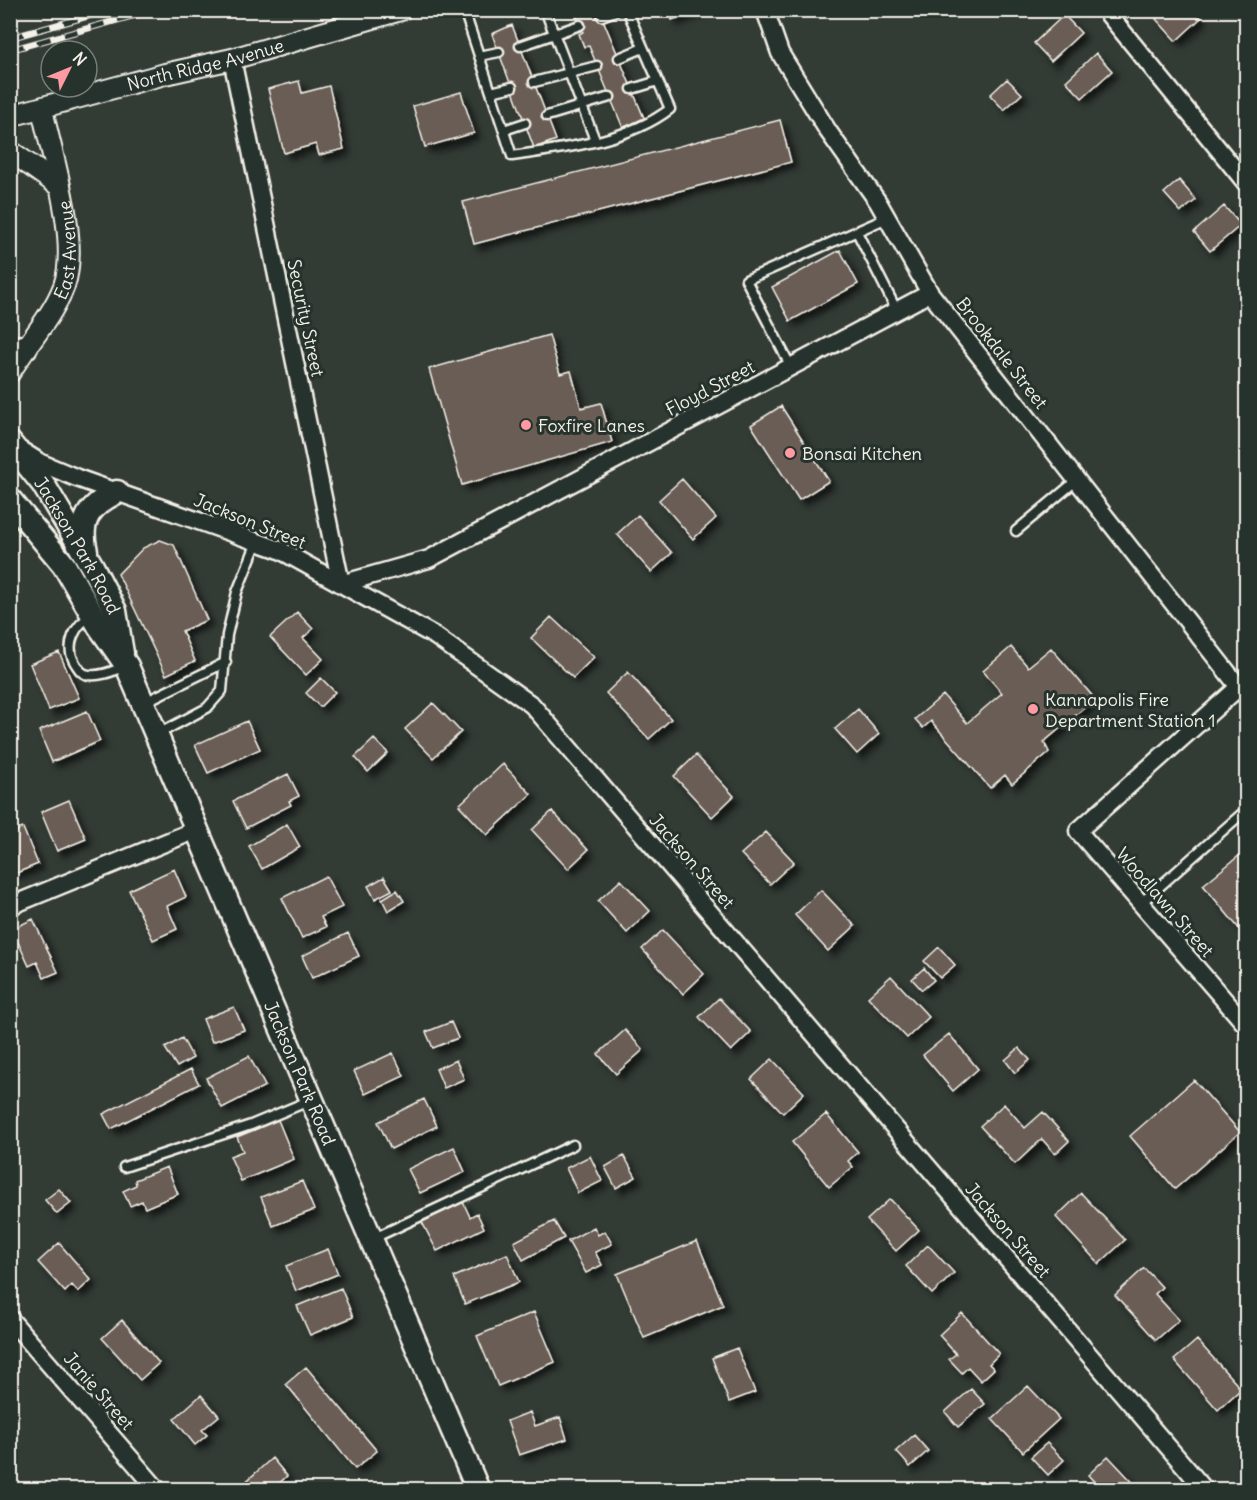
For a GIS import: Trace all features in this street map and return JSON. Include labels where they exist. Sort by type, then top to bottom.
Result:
[{"type":"main road","name":"Jackson Park Road","points":[[10,442],[43,484],[88,558],[115,611],[125,662]]},
{"type":"main road","points":[[88,558],[82,534],[87,516],[94,506],[117,492]]},
{"type":"main road","name":"Jackson Park Road","points":[[10,500],[64,565],[92,615],[125,662],[478,1490]]},
{"type":"street","name":"North Ridge Avenue","points":[[10,117],[165,74],[232,59],[401,10]]},
{"type":"street","name":"Brookdale Street","points":[[765,10],[780,53],[887,218],[930,293],[1243,692]]},
{"type":"street","points":[[1105,10],[1246,183]]},
{"type":"street","name":"Security Street","points":[[232,59],[341,584]]},
{"type":"street","name":"East Avenue","points":[[10,372],[18,347],[46,319],[64,286],[69,262],[69,237],[42,109]]},
{"type":"street","points":[[10,150],[58,185]]},
{"type":"street","name":"Floyd Street","points":[[341,584],[429,560],[930,293]]},
{"type":"street","name":"Jackson Street","points":[[10,442],[41,463],[280,550],[435,636],[532,705],[1205,1490]]},
{"type":"street","name":"Woodlawn Street","points":[[1243,692],[1078,831],[1246,1025]]},
{"type":"street","points":[[10,906],[196,830]]},
{"type":"street","name":"Janie Street","points":[[10,1318],[158,1490]]},
{"type":"lane","points":[[464,10],[512,156],[595,140],[631,130],[658,118],[670,109],[627,10]]},
{"type":"lane","points":[[545,10],[595,140]]},
{"type":"lane","points":[[602,16],[618,10]]},
{"type":"lane","points":[[520,46],[580,25]]},
{"type":"lane","points":[[619,57],[643,48]]},
{"type":"lane","points":[[479,56],[499,52]]},
{"type":"lane","points":[[534,82],[597,66]]},
{"type":"lane","points":[[632,88],[658,81]]},
{"type":"lane","points":[[491,92],[512,87]]},
{"type":"lane","points":[[547,116],[610,97]]},
{"type":"lane","points":[[504,130],[525,123]]},
{"type":"lane","points":[[791,367],[746,280],[887,218]]},
{"type":"lane","points":[[857,232],[897,311]]},
{"type":"lane","points":[[1016,531],[1077,480]]},
{"type":"lane","points":[[156,735],[207,708],[222,691],[227,635],[237,592],[258,542]]},
{"type":"lane","points":[[92,615],[84,619],[75,631],[70,646],[72,658],[80,672],[90,676],[104,674],[125,662]]},
{"type":"lane","points":[[143,703],[226,662]]},
{"type":"lane","points":[[1141,903],[1246,810]]},
{"type":"lane","points":[[124,1167],[250,1125],[311,1100]]},
{"type":"lane","points":[[370,1240],[573,1145]]},
{"type":"building","points":[[574,10],[599,10],[644,118],[623,128],[589,46],[584,47],[579,34],[583,32]]},
{"type":"building","points":[[669,10],[698,10],[672,20]]},
{"type":"building","points":[[1165,10],[1195,10],[1201,18],[1176,41],[1156,19]]},
{"type":"building","points":[[1064,15],[1081,33],[1051,61],[1034,43]]},
{"type":"building","points":[[512,25],[556,140],[534,148],[492,34]]},
{"type":"building","points":[[1096,53],[1112,71],[1082,98],[1066,81]]},
{"type":"building","points":[[1007,79],[1022,94],[1004,110],[990,95]]},
{"type":"building","points":[[299,81],[302,93],[329,86],[344,149],[319,155],[316,144],[284,153],[268,89]]},
{"type":"building","points":[[461,92],[474,133],[425,147],[413,106]]},
{"type":"building","points":[[780,120],[791,162],[474,244],[463,202]]},
{"type":"building","points":[[1179,180],[1196,200],[1181,212],[1164,193]]},
{"type":"building","points":[[1224,206],[1241,225],[1210,251],[1194,232]]},
{"type":"building","points":[[840,250],[858,284],[790,321],[772,287]]},
{"type":"building","name":"Foxfire Lanes","points":[[549,335],[560,374],[571,371],[581,408],[601,403],[612,442],[462,485],[429,369]]},
{"type":"building","name":"Bonsai Kitchen","points":[[781,406],[829,481],[799,500],[751,425]]},
{"type":"building","points":[[682,479],[716,518],[693,539],[659,500]]},
{"type":"building","points":[[638,515],[672,553],[651,572],[617,534]]},
{"type":"building","points":[[160,540],[174,545],[207,620],[182,631],[195,661],[166,675],[118,574],[143,548]]},
{"type":"building","points":[[297,612],[313,629],[303,638],[323,659],[306,675],[270,637]]},
{"type":"building","points":[[551,617],[594,657],[573,678],[531,638]]},
{"type":"building","name":"Kannapolis Fire Department Station 1","points":[[1011,647],[1028,667],[1051,648],[1095,699],[1044,742],[1049,752],[1012,784],[1005,775],[990,788],[931,721],[923,728],[915,719],[943,695],[967,723],[1002,693],[983,671]]},
{"type":"building","points":[[59,652],[79,698],[49,710],[30,664]]},
{"type":"building","points":[[628,672],[671,719],[649,739],[606,693]]},
{"type":"building","points":[[321,678],[335,692],[320,707],[306,693]]},
{"type":"building","points":[[433,703],[461,732],[433,758],[405,729]]},
{"type":"building","points":[[858,709],[879,734],[857,754],[835,729]]},
{"type":"building","points":[[87,711],[100,741],[52,762],[39,731]]},
{"type":"building","points":[[247,721],[260,749],[208,773],[195,745]]},
{"type":"building","points":[[374,739],[388,753],[368,772],[355,757]]},
{"type":"building","points":[[696,755],[734,796],[712,817],[674,776]]},
{"type":"building","points":[[503,764],[531,794],[487,835],[459,805]]},
{"type":"building","points":[[288,774],[299,796],[289,801],[291,805],[246,828],[233,801]]},
{"type":"building","points":[[69,800],[86,839],[57,851],[41,812]]},
{"type":"building","points":[[552,811],[588,850],[568,869],[532,830]]},
{"type":"building","points":[[287,824],[300,847],[262,869],[249,846]]},
{"type":"building","points":[[23,828],[38,864],[14,874],[10,865],[10,833]]},
{"type":"building","points":[[766,832],[794,862],[770,884],[741,854]]},
{"type":"building","points":[[1246,850],[1246,937],[1203,885]]},
{"type":"building","points":[[174,869],[186,897],[167,906],[177,929],[153,940],[129,890]]},
{"type":"building","points":[[326,876],[342,907],[321,917],[326,927],[302,938],[282,898]]},
{"type":"building","points":[[384,877],[392,890],[375,899],[368,886]]},
{"type":"building","points":[[621,880],[650,911],[627,933],[598,901]]},
{"type":"building","points":[[397,890],[404,901],[388,911],[382,899]]},
{"type":"building","points":[[821,890],[855,926],[828,951],[795,915]]},
{"type":"building","points":[[33,919],[58,972],[44,978],[37,962],[29,966],[12,929]]},
{"type":"building","points":[[663,930],[704,974],[683,994],[642,949]]},
{"type":"building","points":[[348,933],[359,956],[312,978],[302,956]]},
{"type":"building","points":[[939,947],[955,965],[940,978],[924,961]]},
{"type":"building","points":[[924,968],[934,980],[922,990],[912,979]]},
{"type":"building","points":[[891,976],[929,1017],[907,1038],[868,997]]},
{"type":"building","points":[[719,998],[751,1032],[731,1051],[699,1017]]},
{"type":"building","points":[[234,1007],[244,1030],[212,1042],[203,1019]]},
{"type":"building","points":[[451,1022],[458,1038],[433,1048],[426,1032]]},
{"type":"building","points":[[625,1030],[643,1050],[616,1074],[598,1054]]},
{"type":"building","points":[[949,1034],[978,1069],[953,1091],[923,1055]]},
{"type":"building","points":[[182,1038],[193,1058],[177,1067],[165,1048]]},
{"type":"building","points":[[1019,1048],[1030,1060],[1015,1073],[1005,1060]]},
{"type":"building","points":[[393,1053],[404,1076],[365,1094],[354,1071]]},
{"type":"building","points":[[249,1056],[265,1086],[222,1108],[206,1078]]},
{"type":"building","points":[[772,1059],[804,1093],[783,1113],[751,1079]]},
{"type":"building","points":[[456,1060],[464,1079],[444,1088],[436,1069]]},
{"type":"building","points":[[191,1069],[199,1084],[111,1129],[103,1114]]},
{"type":"building","points":[[1194,1080],[1240,1132],[1175,1189],[1130,1136]]},
{"type":"building","points":[[424,1099],[437,1126],[391,1149],[378,1122]]},
{"type":"building","points":[[1004,1104],[1025,1128],[1043,1112],[1069,1141],[1055,1154],[1042,1139],[1015,1164],[980,1126]]},
{"type":"building","points":[[826,1114],[858,1152],[848,1161],[853,1167],[829,1187],[792,1142]]},
{"type":"building","points":[[278,1120],[294,1159],[241,1181],[230,1156],[243,1151],[237,1137]]},
{"type":"building","points":[[454,1147],[465,1172],[420,1193],[408,1169]]},
{"type":"building","points":[[590,1156],[602,1181],[578,1193],[566,1168]]},
{"type":"building","points":[[624,1156],[636,1177],[616,1188],[605,1167]]},
{"type":"building","points":[[167,1167],[178,1194],[145,1208],[142,1201],[130,1206],[123,1191],[136,1185],[135,1180]]},
{"type":"building","points":[[302,1181],[314,1210],[273,1226],[261,1197]]},
{"type":"building","points":[[59,1189],[71,1203],[57,1214],[45,1200]]},
{"type":"building","points":[[1081,1193],[1125,1240],[1099,1264],[1056,1217]]},
{"type":"building","points":[[890,1199],[919,1230],[896,1251],[867,1220]]},
{"type":"building","points":[[463,1202],[470,1217],[477,1213],[484,1228],[437,1251],[422,1222]]},
{"type":"building","points":[[554,1221],[564,1238],[523,1260],[514,1242]]},
{"type":"building","points":[[594,1227],[598,1235],[605,1231],[612,1244],[595,1252],[602,1265],[586,1273],[568,1241]]},
{"type":"building","points":[[697,1241],[723,1305],[644,1338],[617,1274]]},
{"type":"building","points":[[59,1243],[91,1280],[78,1292],[72,1285],[65,1292],[38,1262]]},
{"type":"building","points":[[928,1245],[954,1273],[932,1294],[906,1266]]},
{"type":"building","points":[[328,1249],[338,1274],[296,1291],[286,1266]]},
{"type":"building","points":[[507,1254],[519,1282],[465,1304],[454,1277]]},
{"type":"building","points":[[1144,1268],[1162,1287],[1155,1294],[1179,1320],[1156,1340],[1115,1295]]},
{"type":"building","points":[[341,1288],[353,1317],[310,1335],[297,1306]]},
{"type":"building","points":[[534,1312],[555,1362],[498,1386],[477,1336]]},
{"type":"building","points":[[962,1313],[999,1354],[989,1364],[994,1369],[981,1381],[968,1367],[962,1373],[949,1359],[956,1354],[939,1335]]},
{"type":"building","points":[[122,1320],[159,1363],[140,1380],[102,1338]]},
{"type":"building","points":[[1197,1340],[1241,1389],[1218,1410],[1174,1360]]},
{"type":"building","points":[[737,1348],[755,1392],[729,1402],[712,1358]]},
{"type":"building","points":[[306,1367],[377,1451],[355,1469],[286,1384]]},
{"type":"building","points":[[1028,1386],[1059,1419],[1023,1452],[992,1419]]},
{"type":"building","points":[[971,1389],[985,1404],[958,1427],[945,1412]]},
{"type":"building","points":[[201,1395],[219,1416],[202,1430],[207,1435],[195,1445],[174,1419]]},
{"type":"building","points":[[530,1412],[535,1426],[560,1417],[567,1439],[519,1455],[507,1421]]},
{"type":"building","points":[[914,1435],[928,1451],[910,1467],[896,1451]]},
{"type":"building","points":[[1047,1443],[1064,1460],[1048,1475],[1031,1457]]},
{"type":"building","points":[[1108,1456],[1140,1490],[1102,1490],[1088,1475]]},
{"type":"building","points":[[272,1458],[287,1476],[272,1490],[243,1490],[240,1487]]},
{"type":"railway","points":[[10,38],[110,10]]},
{"type":"railway","points":[[10,50],[154,10]]},
{"type":"place","name":"Foxfire Lanes","points":[[526,425]]},
{"type":"place","name":"Bonsai Kitchen","points":[[790,453]]},
{"type":"place","name":"Kannapolis Fire Department Station 1","points":[[1033,709]]}]
